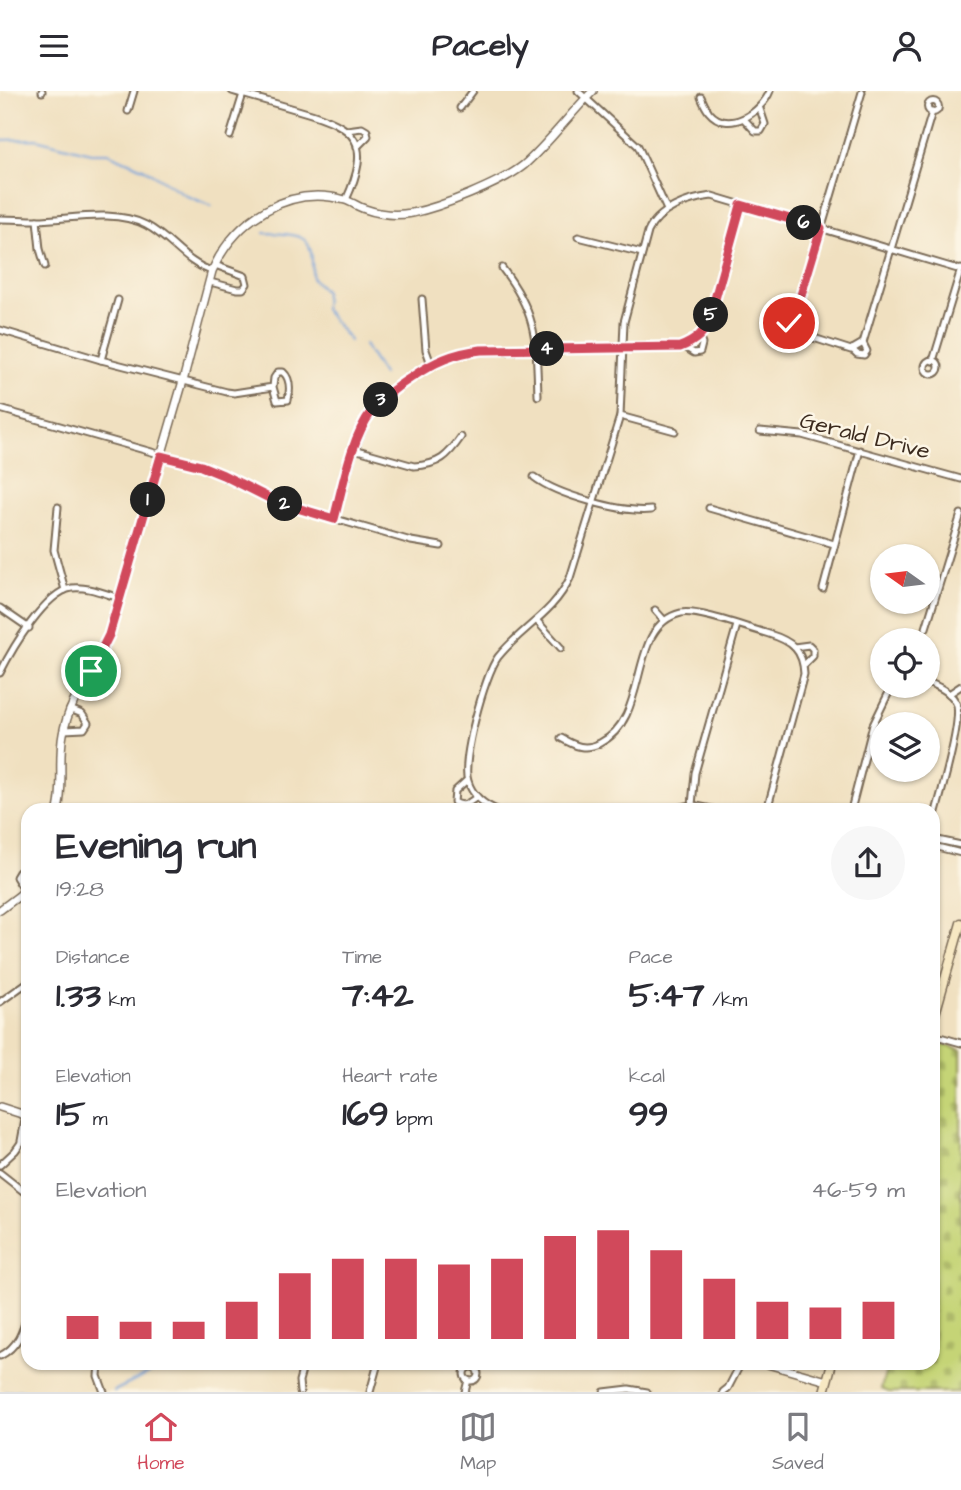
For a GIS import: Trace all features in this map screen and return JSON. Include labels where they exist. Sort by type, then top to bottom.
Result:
[{"type":"main road","points":[[940,996],[961,923]]},
{"type":"main road","points":[[824,1392],[830,1370]]},
{"type":"street","points":[[128,111],[134,91]]},
{"type":"street","points":[[232,91],[323,117],[347,130],[357,147],[359,163],[346,200]]},
{"type":"street","points":[[460,108],[473,91]]},
{"type":"street","points":[[578,91],[590,94],[638,146],[667,210]]},
{"type":"street","points":[[701,97],[709,113],[715,117],[727,120],[744,119],[760,109],[770,91]]},
{"type":"street","points":[[798,333],[793,322],[861,91],[867,91]]},
{"type":"street","points":[[229,136],[243,94]]},
{"type":"street","points":[[59,803],[64,730],[70,709],[77,692],[104,649],[220,255],[246,222],[269,208],[304,197],[346,200],[365,209],[400,214],[432,207],[493,183],[526,163],[590,94]]},
{"type":"street","points":[[744,119],[755,131],[761,131],[765,124],[760,109]]},
{"type":"street","points":[[793,322],[786,325],[785,331],[852,349],[857,354],[864,355],[867,351],[863,343],[932,112]]},
{"type":"street","points":[[347,130],[362,128],[367,131],[368,136],[357,147]]},
{"type":"street","points":[[486,803],[477,797],[467,780],[467,756],[492,668],[497,658],[562,595],[570,578],[620,417],[624,322],[642,253],[655,219],[667,210],[712,196],[961,269],[933,361]]},
{"type":"street","points":[[334,519],[354,449],[365,422],[380,401],[431,364],[464,352],[683,346],[699,337],[707,327],[741,205]]},
{"type":"street","points":[[0,219],[130,219],[165,237],[192,263],[246,276],[247,284],[243,289],[237,289],[210,282]]},
{"type":"street","points":[[37,220],[45,266]]},
{"type":"street","points":[[578,237],[642,253]]},
{"type":"street","points":[[502,268],[527,304],[536,349],[538,396]]},
{"type":"street","points":[[422,299],[426,350],[431,364]]},
{"type":"street","points":[[101,359],[118,300]]},
{"type":"street","points":[[0,330],[234,393],[273,387]]},
{"type":"street","points":[[683,346],[694,353],[700,352],[702,344],[699,337]]},
{"type":"street","points":[[852,349],[863,343]]},
{"type":"street","points":[[283,372],[287,376],[290,393],[288,400],[277,401],[273,387],[274,378],[283,372]]},
{"type":"street","points":[[0,408],[212,470],[277,502],[411,541],[441,546]]},
{"type":"street","points":[[620,417],[675,431]]},
{"type":"street","name":"Gerald Drive","points":[[760,431],[800,435],[961,479]]},
{"type":"street","points":[[354,449],[422,466],[445,459],[461,437]]},
{"type":"street","points":[[823,589],[860,450]]},
{"type":"street","points":[[534,477],[553,489],[593,501],[630,511],[651,510]]},
{"type":"street","points":[[58,507],[54,550],[65,590]]},
{"type":"street","points":[[709,508],[834,544]]},
{"type":"street","points":[[926,628],[961,514]]},
{"type":"street","points":[[0,673],[51,598],[65,590],[84,589],[120,598]]},
{"type":"street","points":[[0,608],[29,628]]},
{"type":"street","points":[[655,610],[664,620]]},
{"type":"street","points":[[561,738],[585,748],[605,741],[620,728],[629,711],[651,638],[664,620],[688,612],[772,635],[794,647],[803,659],[804,674],[769,803]]},
{"type":"street","points":[[537,621],[561,648]]},
{"type":"street","points":[[692,803],[695,773],[737,625]]},
{"type":"street","points":[[794,647],[809,645],[813,649],[813,656],[804,665]]},
{"type":"street","points":[[949,694],[961,686]]},
{"type":"street","points":[[938,803],[956,737],[960,709],[953,697],[940,689]]},
{"type":"street","points":[[853,803],[873,725],[886,698]]},
{"type":"street","points":[[64,730],[84,729],[88,723],[82,714],[70,709]]},
{"type":"street","points":[[456,803],[455,791],[467,780]]},
{"type":"street","points":[[468,803],[477,797]]},
{"type":"street","points":[[940,842],[961,845]]},
{"type":"street","points":[[940,848],[961,853]]},
{"type":"street","points":[[0,910],[21,892]]},
{"type":"street","points":[[0,1002],[21,987]]},
{"type":"street","points":[[940,1037],[961,1043]]},
{"type":"street","points":[[0,1107],[21,1114]]},
{"type":"street","points":[[0,1164],[15,1151],[21,1141]]},
{"type":"street","points":[[0,1174],[21,1190]]},
{"type":"street","points":[[0,1356],[13,1347],[21,1336]]},
{"type":"street","points":[[98,1370],[104,1392]]},
{"type":"street","points":[[300,1392],[302,1370]]},
{"type":"street","points":[[370,1392],[376,1370]]},
{"type":"street","points":[[728,1391],[738,1370]]},
{"type":"street","points":[[788,1370],[827,1381]]},
{"type":"street","points":[[465,1392],[468,1380]]},
{"type":"street","points":[[604,1392],[629,1389],[647,1392]]},
{"type":"green space","points":[[940,1044],[961,1050],[961,1392],[889,1392],[881,1389],[886,1370],[940,1370]]},
{"type":"waterway","points":[[0,140],[36,139],[91,153],[108,153],[145,169],[187,196],[212,206]]},
{"type":"waterway","points":[[264,233],[297,236],[308,244],[312,278],[325,292],[324,309],[350,341]]},
{"type":"waterway","points":[[364,345],[383,375]]},
{"type":"waterway","points":[[114,1391],[157,1370]]},
{"type":"waterway","points":[[6,1392],[32,1392]]},
{"type":"route","points":[[91,671],[109,635],[161,456],[201,466],[277,502],[334,519],[360,430],[369,414],[393,390],[431,364],[457,353],[481,350],[680,347],[699,337],[707,327],[741,205],[821,228],[793,322],[789,323]]}]
